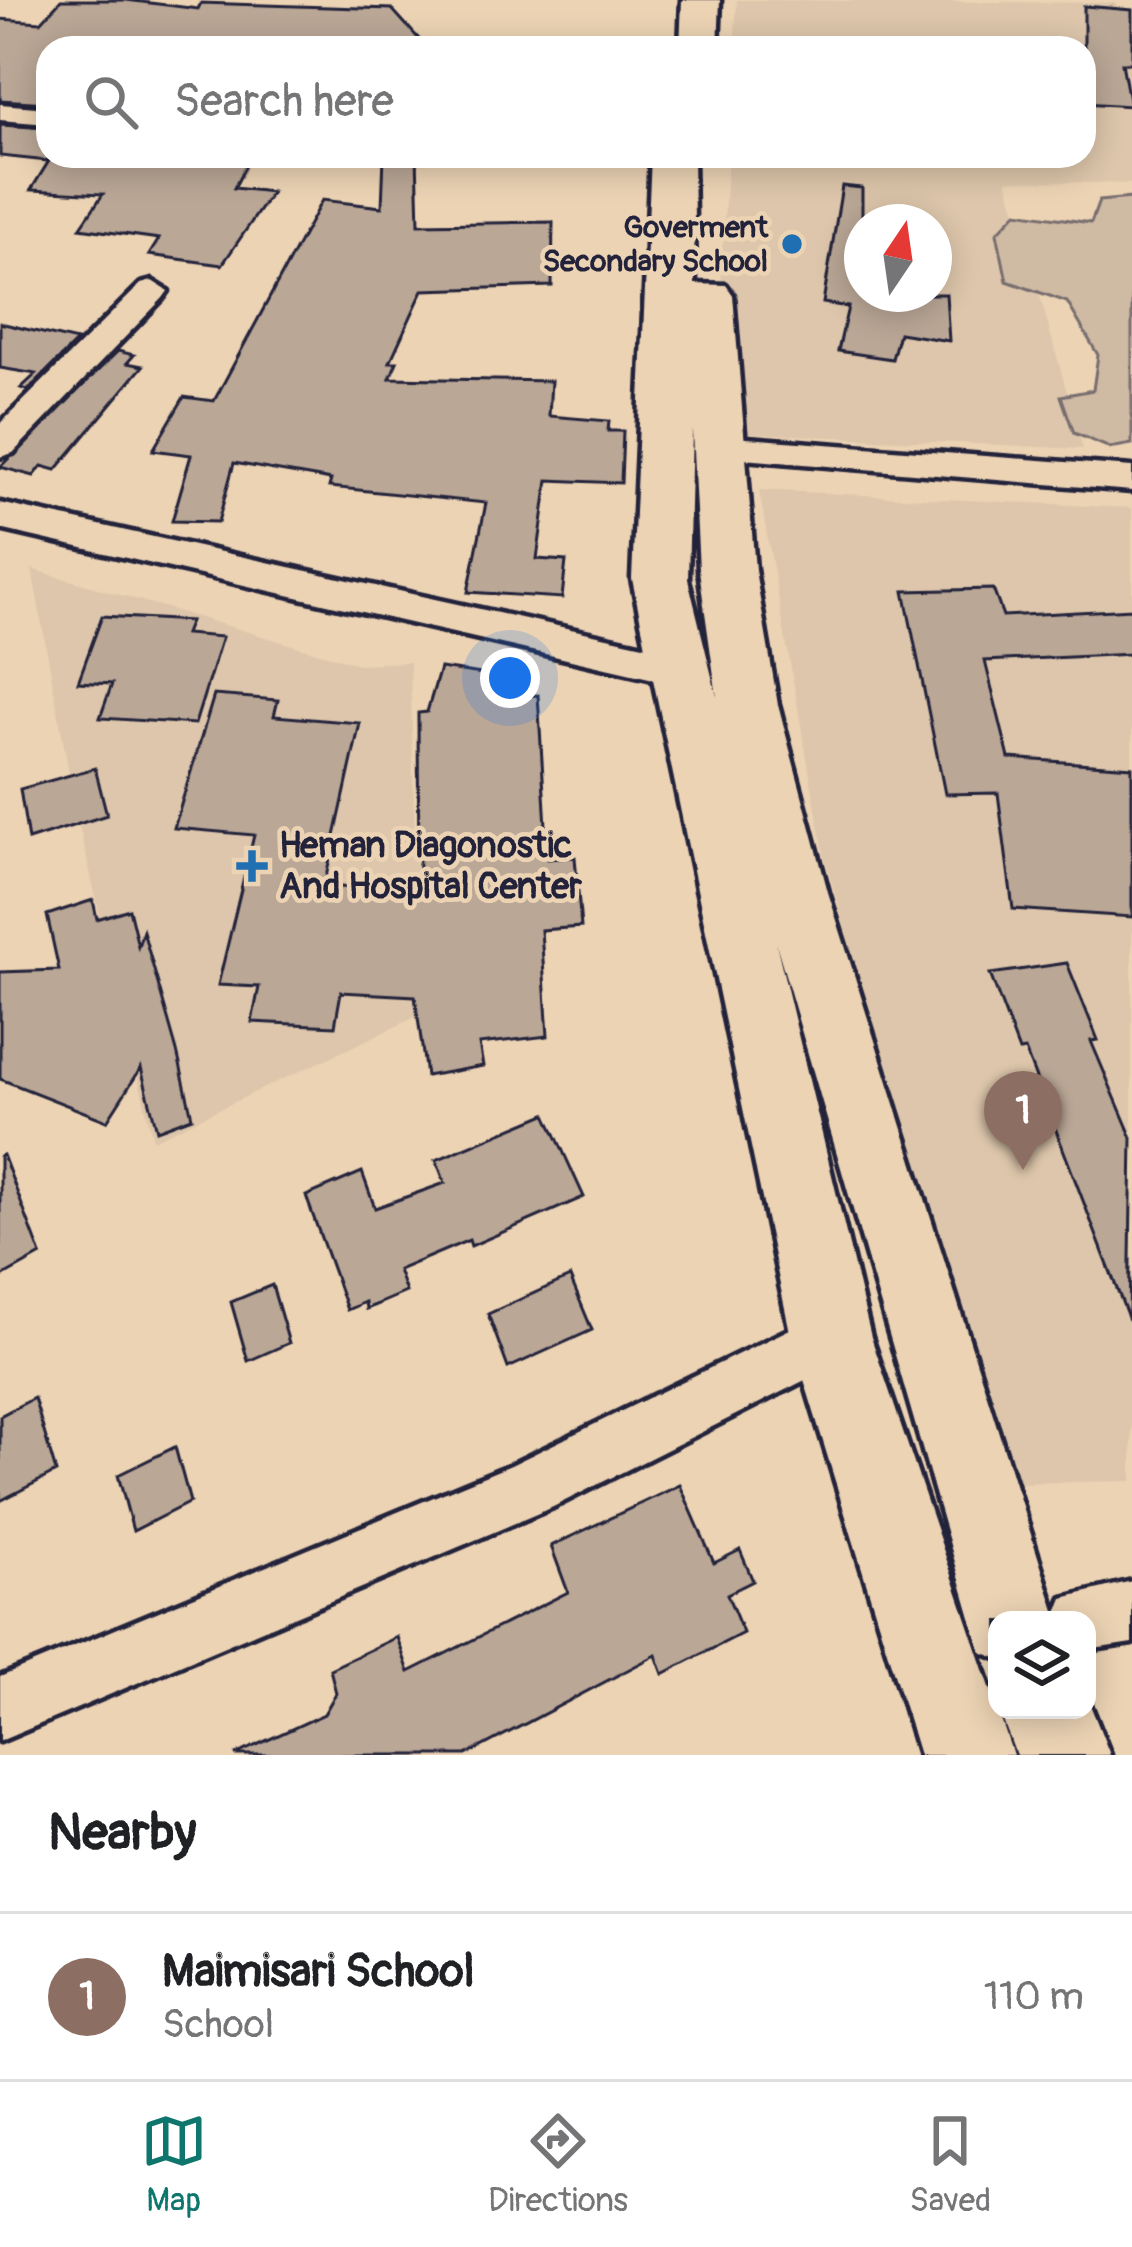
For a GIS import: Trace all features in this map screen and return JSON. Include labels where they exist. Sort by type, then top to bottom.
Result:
[{"type":"highway","points":[[666,0],[668,36]]},
{"type":"highway","points":[[700,36],[701,0]]},
{"type":"highway","points":[[673,168],[692,378],[719,448],[728,570],[748,705],[802,915],[1010,1611]]},
{"type":"highway","points":[[703,168],[692,378],[660,579],[831,1337],[966,1755]]},
{"type":"highway","points":[[1049,1719],[1063,1755]]},
{"type":"street","points":[[0,112],[36,115]]},
{"type":"street","points":[[0,445],[152,291]]},
{"type":"street","points":[[719,448],[1132,479]]},
{"type":"street","points":[[0,516],[684,670]]},
{"type":"street","points":[[0,1709],[532,1486],[831,1337]]},
{"type":"street","points":[[1096,1618],[1132,1612]]},
{"type":"shaded area","name":"Goverment Secondary School","points":[[737,0],[1116,3],[1132,36],[1132,184],[1007,180],[1083,449],[730,432],[721,266],[727,168],[1096,168],[1096,36],[735,36]]},
{"type":"shaded area","points":[[1132,198],[1132,444],[1110,448],[1074,433],[1061,396],[1093,390],[1098,355],[1067,302],[1007,281],[997,233],[1017,212],[1091,223],[1099,201]]},
{"type":"shaded area","points":[[759,490],[1132,508],[1132,1481],[1004,1483],[825,859]]},
{"type":"shaded area","name":"Heman Diagonostic And Hospital Center","points":[[32,569],[358,664],[410,662],[420,1015],[153,1140],[77,817]]},
{"type":"building","points":[[61,0],[126,0],[198,9],[201,3],[392,9],[416,36],[36,36],[36,102],[0,100],[0,19],[41,22]]},
{"type":"building","points":[[1084,6],[1132,10],[1132,63],[1122,63],[1130,106],[1096,104],[1096,36],[1084,36]]},
{"type":"building","points":[[0,125],[36,127],[36,160],[0,156]]},
{"type":"building","points":[[45,168],[245,168],[234,188],[272,192],[222,265],[149,255],[159,239],[80,228],[103,194],[31,190]]},
{"type":"building","points":[[384,168],[417,168],[419,224],[553,222],[552,286],[423,290],[390,362],[397,362],[390,378],[551,381],[549,416],[609,421],[608,431],[623,431],[621,483],[548,480],[537,559],[566,561],[562,598],[468,592],[486,503],[329,487],[331,480],[234,463],[218,522],[172,521],[191,455],[153,450],[184,397],[214,401],[322,200],[382,207]]},
{"type":"building","points":[[842,186],[862,188],[862,204],[844,204],[844,306],[823,303]]},
{"type":"building","points":[[847,312],[947,312],[949,341],[899,333],[892,359],[838,351]]},
{"type":"building","points":[[0,323],[77,341],[28,390],[21,388],[36,374],[0,368]]},
{"type":"building","points":[[118,351],[134,355],[127,363],[143,366],[56,470],[42,466],[34,476],[0,467]]},
{"type":"building","points":[[993,589],[1003,616],[1132,609],[1132,654],[985,661],[1009,758],[1132,767],[1132,917],[1013,909],[998,793],[945,794],[904,591]]},
{"type":"building","points":[[102,616],[190,621],[185,634],[222,637],[195,724],[100,718],[112,684],[78,682]]},
{"type":"building","points":[[440,668],[510,678],[506,697],[538,695],[548,859],[575,857],[581,927],[541,930],[548,1036],[479,1044],[483,1066],[426,1076],[415,996],[341,992],[335,1026],[252,1022],[259,987],[218,985],[254,835],[174,828],[214,695],[278,700],[274,716],[360,723],[324,886],[419,892],[418,713],[427,712]]},
{"type":"building","points":[[95,768],[107,815],[28,840],[20,789]]},
{"type":"building","points":[[93,900],[97,919],[129,909],[138,946],[143,931],[177,1051],[192,1117],[157,1130],[141,1068],[107,1121],[0,1079],[0,972],[59,970],[47,915]]},
{"type":"building","points":[[1067,963],[1098,1040],[1091,1041],[1132,1138],[1129,1320],[1025,1050],[1019,1051],[990,974]]},
{"type":"building","points":[[546,1114],[584,1197],[471,1246],[469,1240],[398,1270],[406,1292],[366,1309],[365,1302],[347,1310],[306,1196],[362,1172],[375,1208],[445,1183],[436,1160]]},
{"type":"building","points":[[0,1156],[41,1255],[0,1278]]},
{"type":"building","points":[[570,1277],[592,1330],[508,1368],[488,1314]]},
{"type":"building","points":[[272,1285],[289,1343],[248,1361],[231,1302]]},
{"type":"building","points":[[34,1398],[56,1472],[0,1501],[0,1416]]},
{"type":"building","points":[[175,1447],[190,1502],[133,1531],[118,1475]]},
{"type":"building","points":[[680,1485],[714,1563],[740,1550],[753,1581],[727,1594],[743,1633],[663,1674],[656,1655],[466,1755],[235,1755],[324,1714],[336,1693],[330,1669],[397,1637],[409,1672],[568,1592],[551,1546]]},
{"type":"place","name":"Goverment Secondary School","points":[[792,244]]},
{"type":"place","name":"Heman Diagonostic And Hospital Center","points":[[252,866]]},
{"type":"place","name":"Maimisari School","points":[[1023,1170]]}]
